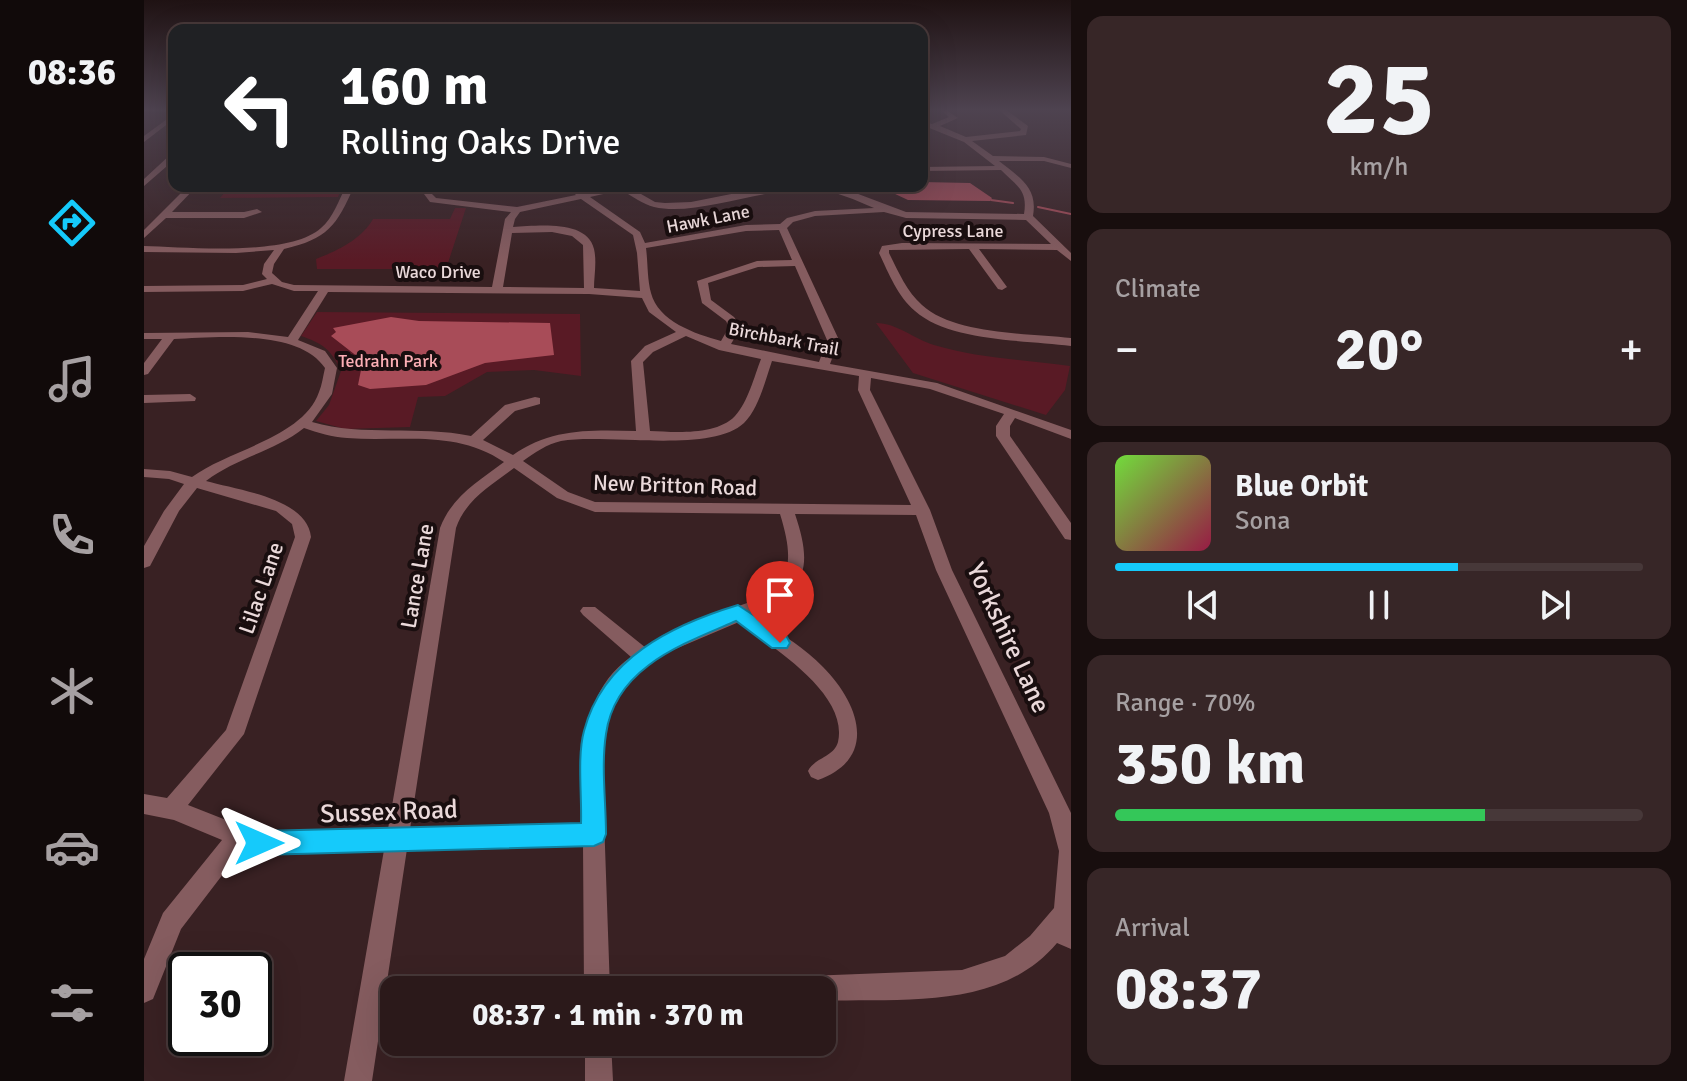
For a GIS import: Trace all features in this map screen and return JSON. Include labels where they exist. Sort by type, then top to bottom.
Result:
[{"type":"street","points":[[993,159],[1030,194],[1028,217]]},
{"type":"street","points":[[1049,159],[1071,166]]},
{"type":"street","points":[[928,161],[937,169]]},
{"type":"street","points":[[145,182],[168,163]]},
{"type":"street","points":[[928,169],[1002,168]]},
{"type":"street","points":[[144,235],[187,192]]},
{"type":"street","points":[[144,249],[281,247],[307,240],[324,230],[346,192]]},
{"type":"street","points":[[429,192],[433,200],[517,210],[592,192]]},
{"type":"street","points":[[579,192],[631,227],[641,246],[646,295]]},
{"type":"street","points":[[632,192],[653,204],[665,206],[691,205],[757,192]]},
{"type":"street","points":[[844,192],[884,209],[912,215],[1028,217],[1071,258]]},
{"type":"street","name":"Hawk Lane","points":[[641,246],[752,226],[782,227],[790,218],[802,215],[860,214],[884,209]]},
{"type":"street","points":[[497,290],[511,217],[517,210]]},
{"type":"street","points":[[164,215],[244,215],[257,212]]},
{"type":"street","points":[[782,227],[833,340],[824,365]]},
{"type":"street","points":[[508,230],[560,230],[583,237],[588,244],[589,291]]},
{"type":"street","name":"Cypress Lane","points":[[1058,247],[902,246],[885,248],[884,253],[915,305],[934,318],[968,328],[1071,342]]},
{"type":"street","points":[[971,246],[1002,287]]},
{"type":"street","points":[[144,289],[237,288],[273,281],[267,274],[267,268],[281,247]]},
{"type":"street","points":[[723,347],[735,327],[726,315],[706,301],[702,281],[757,264],[799,263]]},
{"type":"street","name":"Waco Drive","points":[[273,281],[294,288],[324,290],[589,291],[646,295]]},
{"type":"street","points":[[293,339],[324,290]]},
{"type":"street","name":"Birchbark Trail","points":[[646,295],[656,313],[684,333],[723,347],[932,386],[1071,435]]},
{"type":"street","points":[[643,434],[637,361],[649,349],[684,333]]},
{"type":"street","points":[[144,336],[293,339],[320,349],[331,368],[318,406],[304,424],[194,482],[177,502],[144,562]]},
{"type":"street","points":[[144,371],[170,336]]},
{"type":"street","name":"Lance Lane","points":[[358,1081],[450,522],[465,498],[534,448],[560,437],[705,433],[734,424],[742,416],[769,355]]},
{"type":"street","name":"Yorkshire Lane","points":[[836,988],[962,983],[988,976],[1014,965],[1062,933],[1070,893],[1070,851],[1060,813],[944,570],[922,510],[864,390],[865,373]]},
{"type":"street","points":[[144,399],[190,398]]},
{"type":"street","points":[[474,441],[510,408],[535,401]]},
{"type":"street","points":[[1011,413],[1003,426],[1003,436],[1071,535]]},
{"type":"street","name":"New Britton Road","points":[[304,424],[346,434],[428,433],[474,441],[516,461],[567,499],[595,507],[922,510]]},
{"type":"street","name":"Lilac Lane","points":[[144,473],[170,475],[281,508],[294,515],[303,537],[234,734],[171,809]]},
{"type":"street","points":[[597,976],[592,761],[597,722],[611,692],[643,656],[774,596],[797,572],[798,549],[786,509]]},
{"type":"street","points":[[589,611],[643,656]]},
{"type":"street","points":[[738,612],[816,670],[842,707],[848,747],[838,761],[818,771]]},
{"type":"street","name":"Sussex Road","points":[[144,804],[171,809],[237,838],[271,843],[594,834]]},
{"type":"street","points":[[144,990],[172,921],[237,838]]},
{"type":"street","points":[[598,1056],[599,1081]]},
{"type":"green space","points":[[225,192],[340,192],[338,197],[220,198]]},
{"type":"green space","points":[[455,208],[466,208],[446,269],[317,269],[316,259],[356,238],[373,219],[450,219]]},
{"type":"green space","name":"Tedrahn Park","points":[[317,312],[580,314],[581,376],[534,370],[487,372],[445,396],[418,397],[410,427],[345,429],[316,421],[329,405],[341,371],[326,348],[301,336]]},
{"type":"green space","points":[[876,323],[950,349],[1070,366],[1065,390],[1046,415],[913,373]]},
{"type":"shaded area","points":[[928,182],[970,183],[992,198],[990,201],[908,200],[891,192],[928,192]]},
{"type":"shaded area","points":[[391,317],[419,321],[550,323],[554,355],[485,363],[426,385],[370,389],[358,385],[361,370],[358,357],[331,336],[336,332],[333,328]]},
{"type":"waterway","points":[[991,200],[1013,203]]},
{"type":"waterway","points":[[1038,207],[1071,214]]},
{"type":"route","points":[[259,843],[594,834],[594,733],[606,701],[627,672],[643,656],[670,641],[738,612],[780,643]]}]
